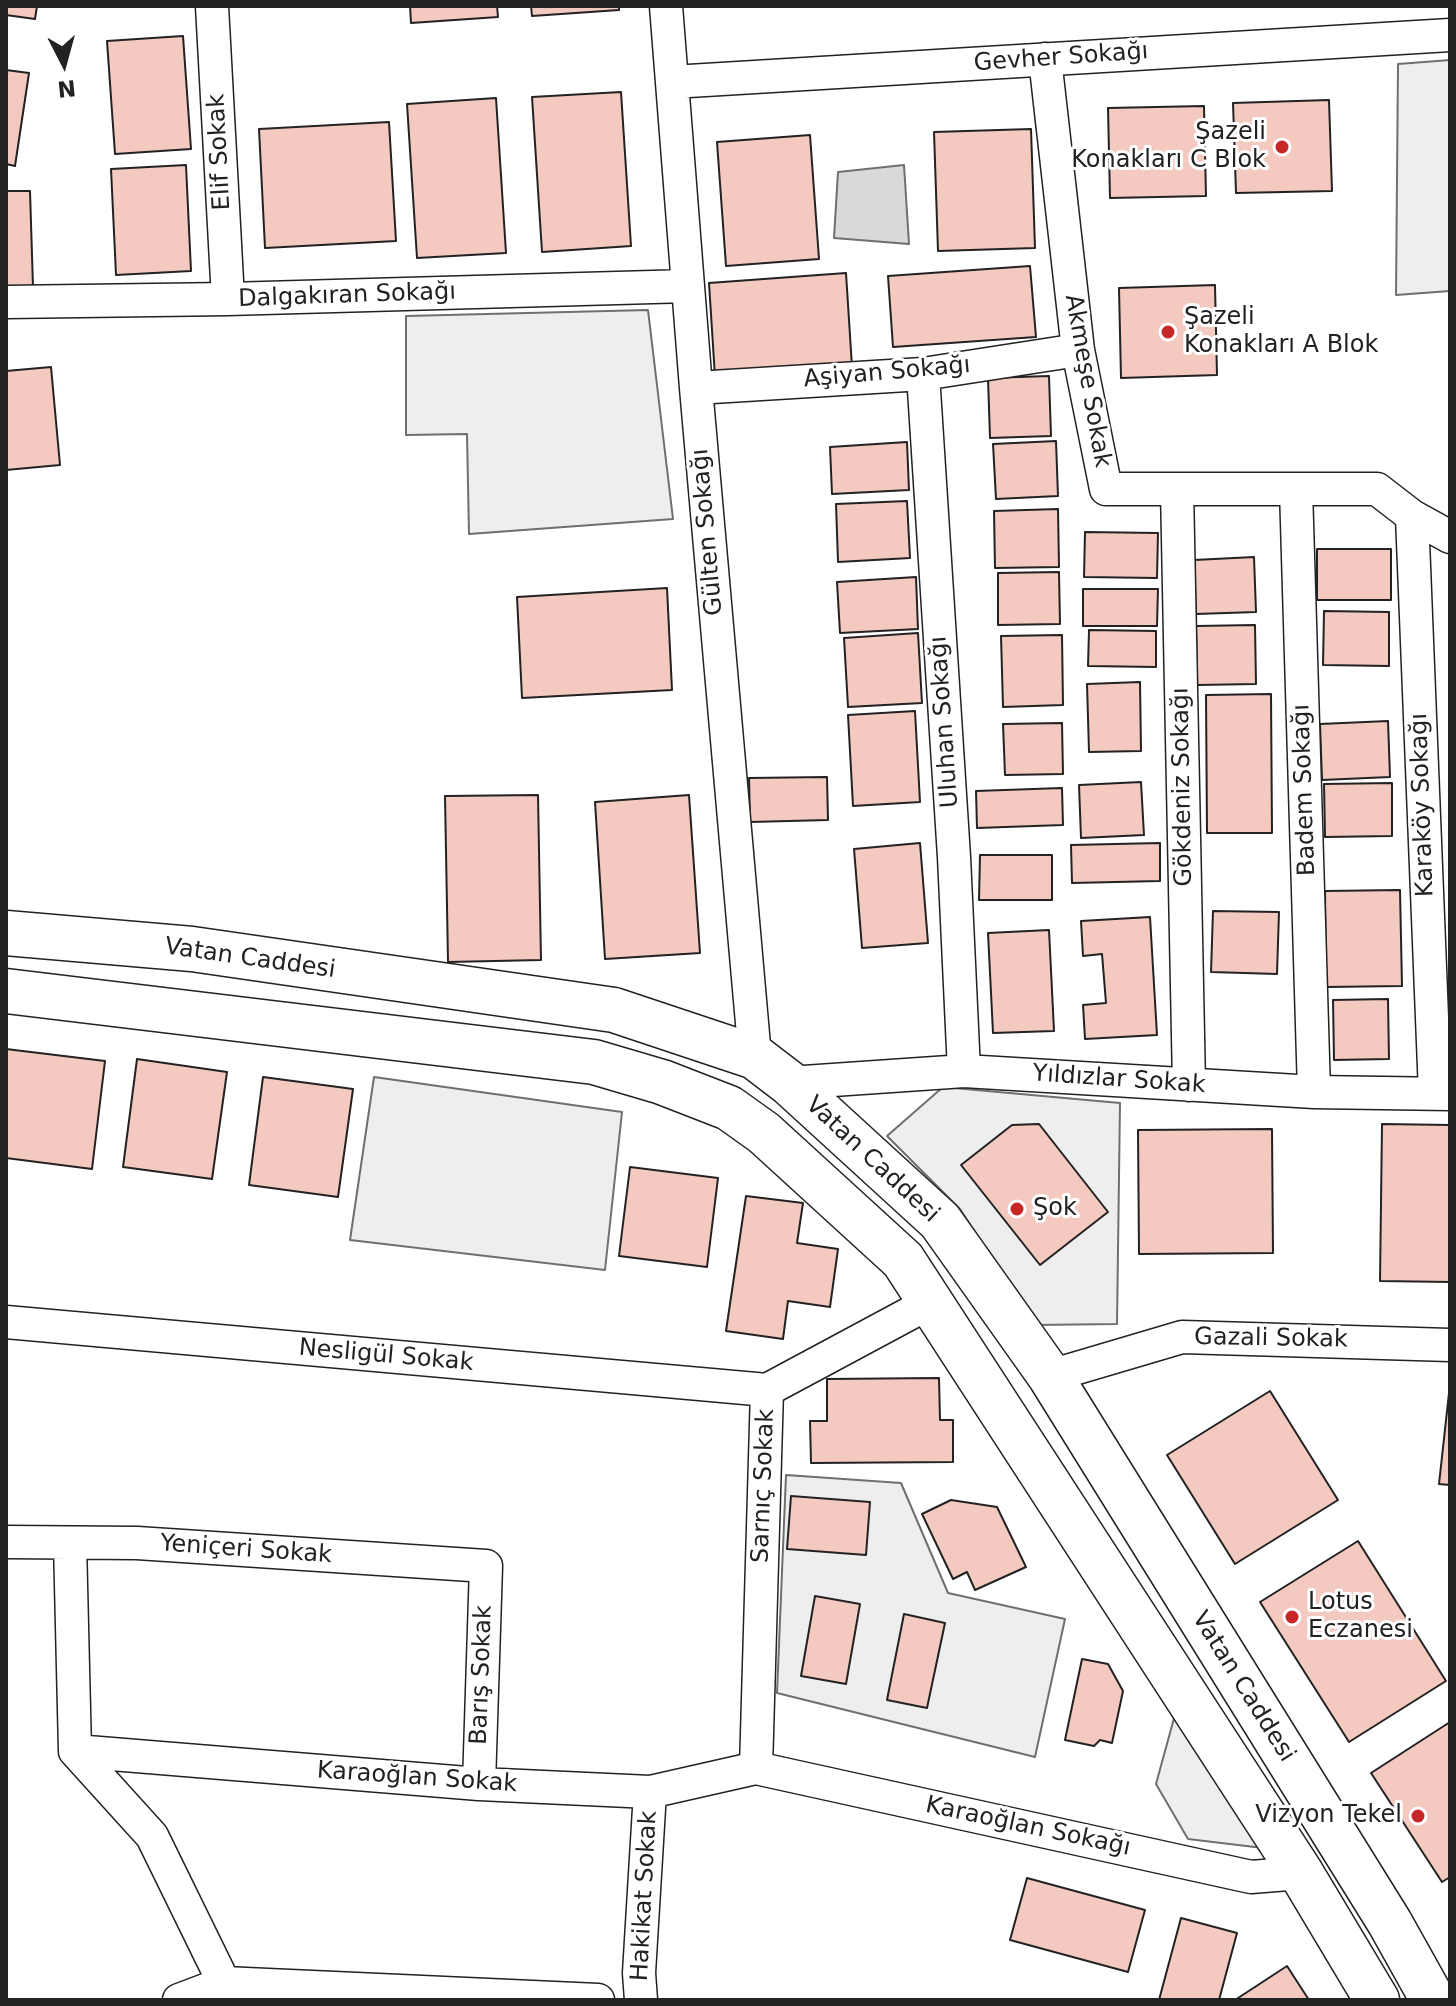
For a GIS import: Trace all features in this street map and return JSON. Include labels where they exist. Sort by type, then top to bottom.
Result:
[{"type":"main road","name":"Vatan Caddesi","points":[[6,933],[192,949],[614,1010],[772,1070],[940,1221],[1050,1376],[1381,1909],[1433,2000]]},
{"type":"main road","points":[[6,991],[594,1062],[662,1082],[729,1108],[764,1133],[903,1260],[1301,1873],[1377,2000]]},
{"type":"street","name":"Elif Sokak","points":[[212,6],[228,299]]},
{"type":"street","name":"Gülten Sokağı","points":[[666,6],[696,388],[772,1070]]},
{"type":"street","name":"Gevher Sokağı","points":[[672,82],[1450,35]]},
{"type":"street","name":"Akmeşe Sokak","points":[[1045,59],[1078,350],[1106,489],[1377,489],[1412,516],[1450,537]]},
{"type":"street","name":"Dalgakıran Sokağı","points":[[6,302],[688,286]]},
{"type":"street","name":"Aşiyan Sokağı","points":[[696,388],[923,374],[1078,350]]},
{"type":"street","name":"Uluhan Sokağı","points":[[923,374],[954,857],[964,1071]]},
{"type":"street","name":"Gökdeniz Sokağı","points":[[1177,489],[1189,1085]]},
{"type":"street","name":"Badem Sokağı","points":[[1296,489],[1314,1092]]},
{"type":"street","name":"Karaköy Sokağı","points":[[1412,516],[1442,1094]]},
{"type":"street","name":"Yıldızlar Sokak","points":[[772,1070],[964,1071],[1314,1092],[1442,1094]]},
{"type":"street","name":"Sarnıç Sokak","points":[[756,1768],[767,1390],[931,1302]]},
{"type":"street","name":"Nesligül Sokak","points":[[6,1322],[767,1390]]},
{"type":"street","name":"Gazali Sokak","points":[[1050,1376],[1182,1337],[1450,1345]]},
{"type":"street","name":"Yeniçeri Sokak","points":[[6,1542],[137,1543],[486,1566]]},
{"type":"street","points":[[70,1543],[75,1751],[152,1836],[224,1983]]},
{"type":"street","name":"Barış Sokak","points":[[479,1784],[486,1566]]},
{"type":"street","name":"Karaoğlan Sokak","points":[[75,1751],[479,1784],[650,1792],[756,1768]]},
{"type":"street","name":"Karaoğlan Sokağı","points":[[756,1768],[1251,1877],[1301,1873]]},
{"type":"street","name":"Hakikat Sokak","points":[[641,2000],[639,1973],[650,1792]]},
{"type":"street","points":[[179,2000],[224,1983],[598,2000]]},
{"type":"shaded area","points":[[1450,60],[1450,291],[1396,295],[1398,64]]},
{"type":"shaded area","points":[[904,165],[909,244],[834,238],[838,172]]},
{"type":"shaded area","points":[[648,310],[673,519],[469,534],[467,434],[406,435],[406,316]]},
{"type":"shaded area","points":[[374,1077],[622,1112],[605,1270],[350,1240]]},
{"type":"shaded area","points":[[943,1087],[1120,1103],[1117,1324],[1035,1325],[960,1209],[887,1136]]},
{"type":"shaded area","points":[[786,1475],[901,1483],[948,1593],[1065,1619],[1035,1757],[777,1693]]},
{"type":"shaded area","points":[[1176,1711],[1263,1848],[1188,1839],[1156,1784]]},
{"type":"building","points":[[6,6],[37,6],[35,19],[6,15]]},
{"type":"building","points":[[410,6],[497,6],[498,17],[411,23]]},
{"type":"building","points":[[531,6],[619,6],[619,10],[532,16]]},
{"type":"building","points":[[183,36],[191,149],[115,154],[107,41]]},
{"type":"building","points":[[6,70],[29,73],[15,166],[6,164]]},
{"type":"building","points":[[621,92],[631,246],[542,252],[532,97]]},
{"type":"building","points":[[496,98],[506,253],[417,258],[407,104]]},
{"type":"building","name":"Şazeli Konakları C Blok","points":[[1329,100],[1332,191],[1236,193],[1233,103]]},
{"type":"building","points":[[1204,106],[1206,196],[1110,198],[1108,108]]},
{"type":"building","points":[[389,122],[396,241],[265,248],[259,129]]},
{"type":"building","points":[[1031,129],[1035,248],[938,251],[934,132]]},
{"type":"building","points":[[810,135],[819,259],[726,266],[717,142]]},
{"type":"building","points":[[186,165],[191,271],[116,275],[111,169]]},
{"type":"building","points":[[6,191],[30,191],[33,287],[6,287]]},
{"type":"building","points":[[1030,266],[1036,337],[893,347],[888,276]]},
{"type":"building","points":[[846,273],[852,367],[715,377],[709,283]]},
{"type":"building","name":"Şazeli Konakları A Blok","points":[[1215,285],[1217,375],[1121,378],[1119,288]]},
{"type":"building","points":[[51,367],[60,465],[6,470],[6,371]]},
{"type":"building","points":[[1049,376],[1051,436],[990,438],[988,378]]},
{"type":"building","points":[[1056,441],[1058,496],[996,499],[993,444]]},
{"type":"building","points":[[907,442],[909,490],[832,494],[830,447]]},
{"type":"building","points":[[907,501],[910,558],[838,562],[836,504]]},
{"type":"building","points":[[1058,509],[1059,567],[995,568],[994,511]]},
{"type":"building","points":[[1085,532],[1158,533],[1157,578],[1084,577]]},
{"type":"building","points":[[1317,549],[1391,549],[1391,600],[1317,600]]},
{"type":"building","points":[[1254,557],[1256,612],[1196,614],[1194,560]]},
{"type":"building","points":[[1059,572],[1060,624],[998,625],[998,573]]},
{"type":"building","points":[[916,577],[918,629],[840,633],[837,582]]},
{"type":"building","points":[[667,588],[672,690],[522,698],[517,597]]},
{"type":"building","points":[[1083,589],[1158,589],[1157,626],[1083,626]]},
{"type":"building","points":[[1324,611],[1389,612],[1389,666],[1323,665]]},
{"type":"building","points":[[1255,625],[1256,684],[1197,685],[1196,626]]},
{"type":"building","points":[[1089,630],[1156,631],[1156,667],[1088,666]]},
{"type":"building","points":[[918,633],[922,703],[848,707],[844,638]]},
{"type":"building","points":[[1062,635],[1063,705],[1003,707],[1001,636]]},
{"type":"building","points":[[1140,682],[1141,751],[1089,752],[1087,684]]},
{"type":"building","points":[[1271,694],[1272,833],[1207,833],[1206,695]]},
{"type":"building","points":[[915,711],[920,802],[853,806],[848,715]]},
{"type":"building","points":[[1388,721],[1390,777],[1322,780],[1320,724]]},
{"type":"building","points":[[1062,723],[1063,774],[1005,775],[1003,724]]},
{"type":"building","points":[[827,777],[828,820],[750,822],[749,778]]},
{"type":"building","points":[[1141,782],[1144,835],[1081,838],[1079,785]]},
{"type":"building","points":[[1392,783],[1392,836],[1325,837],[1324,784]]},
{"type":"building","points":[[1062,788],[1063,825],[977,828],[976,791]]},
{"type":"building","points":[[538,795],[541,960],[448,962],[445,796]]},
{"type":"building","points":[[689,795],[700,953],[605,959],[595,802]]},
{"type":"building","points":[[920,843],[928,943],[862,948],[854,849]]},
{"type":"building","points":[[1160,843],[1160,881],[1072,883],[1071,845]]},
{"type":"building","points":[[980,855],[1052,855],[1052,900],[979,900]]},
{"type":"building","points":[[1400,890],[1402,986],[1326,987],[1325,891]]},
{"type":"building","points":[[1213,911],[1279,912],[1277,974],[1211,972]]},
{"type":"building","points":[[1150,917],[1157,1035],[1085,1039],[1083,1005],[1106,1003],[1102,954],[1083,956],[1081,921]]},
{"type":"building","points":[[1049,930],[1054,1031],[993,1033],[988,933]]},
{"type":"building","points":[[1388,999],[1389,1059],[1334,1060],[1333,1000]]},
{"type":"building","points":[[6,1049],[105,1061],[92,1169],[6,1158]]},
{"type":"building","points":[[137,1059],[227,1072],[212,1179],[123,1167]]},
{"type":"building","points":[[263,1077],[353,1089],[338,1197],[249,1185]]},
{"type":"building","points":[[1039,1124],[1108,1212],[1040,1265],[961,1165],[1012,1125]]},
{"type":"building","points":[[1382,1124],[1450,1125],[1450,1282],[1380,1281]]},
{"type":"building","points":[[1272,1129],[1273,1253],[1139,1254],[1138,1130]]},
{"type":"building","points":[[630,1167],[718,1178],[707,1267],[619,1256]]},
{"type":"building","points":[[746,1196],[803,1203],[797,1243],[838,1249],[830,1307],[788,1301],[783,1339],[726,1331]]},
{"type":"building","points":[[939,1378],[940,1420],[953,1420],[953,1462],[811,1463],[810,1421],[827,1421],[827,1379]]},
{"type":"building","points":[[1270,1391],[1338,1500],[1235,1564],[1167,1455]]},
{"type":"building","points":[[1450,1393],[1450,1485],[1439,1484]]},
{"type":"building","points":[[791,1496],[870,1502],[866,1555],[787,1549]]},
{"type":"building","points":[[951,1500],[997,1507],[1026,1567],[975,1590],[967,1572],[953,1579],[922,1514]]},
{"type":"building","points":[[1358,1541],[1446,1681],[1349,1742],[1260,1602]]},
{"type":"building","points":[[815,1596],[860,1604],[846,1684],[801,1676]]},
{"type":"building","points":[[904,1614],[945,1623],[927,1708],[887,1700]]},
{"type":"building","points":[[1082,1659],[1108,1664],[1123,1691],[1112,1743],[1100,1740],[1094,1746],[1065,1740]]},
{"type":"building","points":[[1450,1722],[1450,1877],[1442,1882],[1371,1773]]},
{"type":"building","points":[[1027,1878],[1145,1910],[1128,1972],[1010,1940]]},
{"type":"building","points":[[1181,1918],[1237,1933],[1219,2000],[1159,2000]]},
{"type":"building","points":[[1287,1966],[1309,2000],[1235,2000]]},
{"type":"place","name":"Şazeli Konakları C Blok","points":[[1282,147]]},
{"type":"place","name":"Şazeli Konakları A Blok","points":[[1168,332]]},
{"type":"place","name":"Şok","points":[[1017,1209]]},
{"type":"place","name":"Lotus Eczanesi","points":[[1292,1617]]},
{"type":"place","name":"Vizyon Tekel","points":[[1418,1816]]}]
